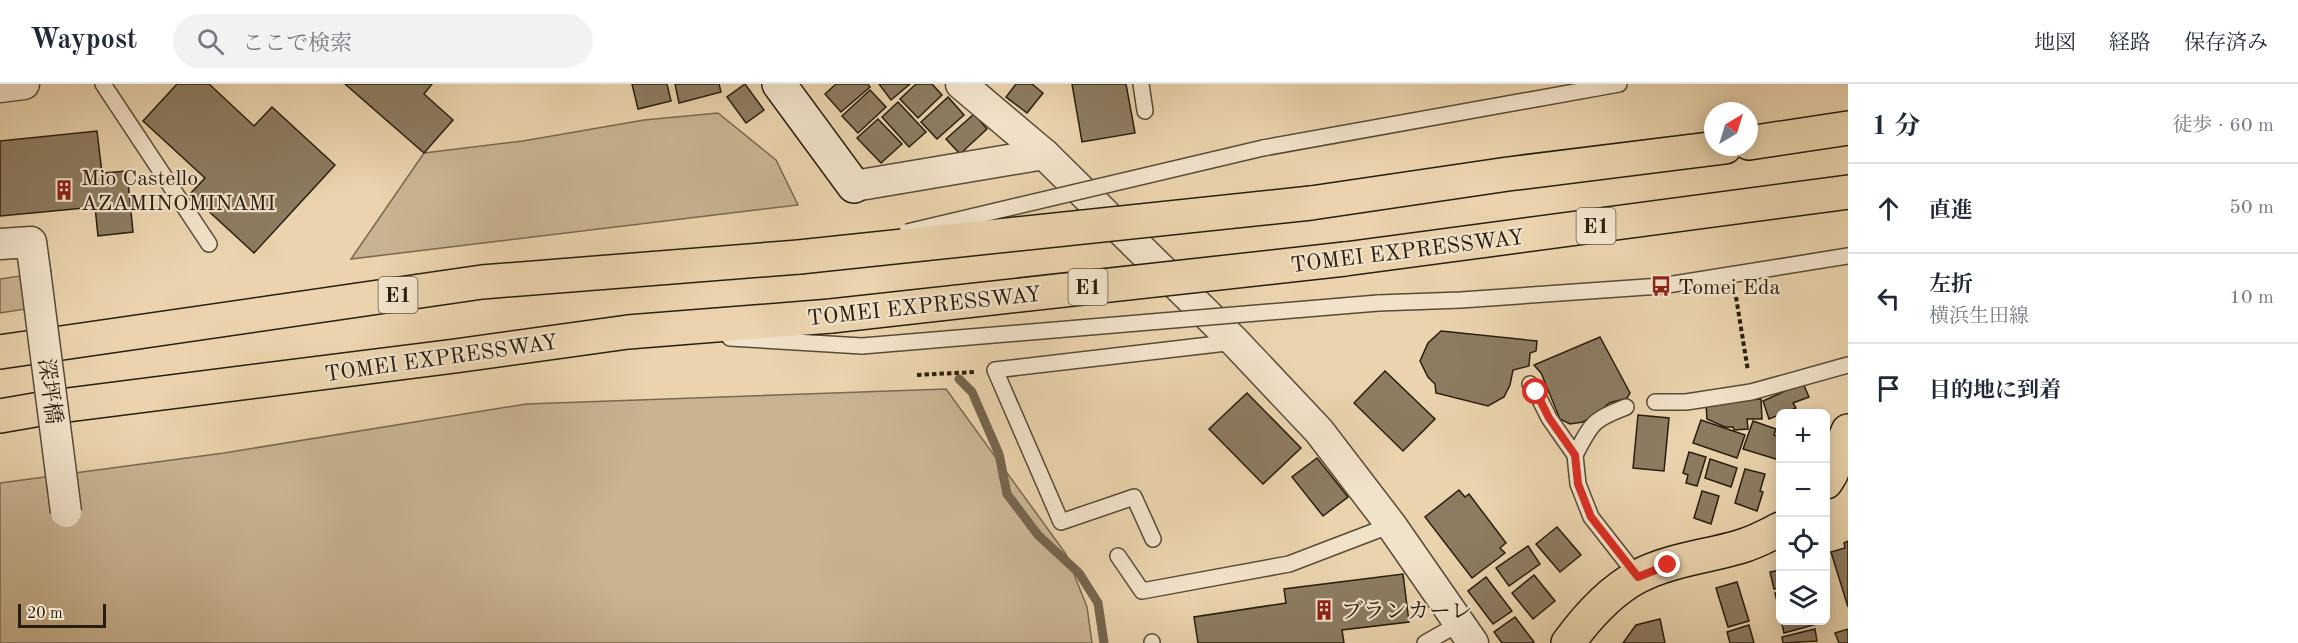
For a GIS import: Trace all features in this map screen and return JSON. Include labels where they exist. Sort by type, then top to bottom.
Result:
[{"type":"main road","points":[[1758,142],[1848,128]]},
{"type":"main road","name":"E1","points":[[0,352],[482,282],[799,257],[1311,203],[1508,174],[1704,150]]},
{"type":"main road","name":"TOMEI EXPRESSWAY","points":[[0,416],[52,407],[628,332],[831,316],[1345,259],[1848,192]]},
{"type":"main road","points":[[1830,476],[1848,431]]},
{"type":"main road","points":[[1568,643],[1583,622],[1604,601],[1638,577],[1668,565],[1755,542],[1776,531]]},
{"type":"street","points":[[0,87],[24,84]]},
{"type":"street","points":[[779,84],[854,186],[1044,154]]},
{"type":"street","points":[[961,84],[1044,154],[1235,342],[1319,431],[1391,525],[1466,633]]},
{"type":"street","name":"深坪橋","points":[[0,244],[31,242],[66,512]]},
{"type":"lane","points":[[103,84],[209,244]]},
{"type":"lane","points":[[1141,84],[1145,111]]},
{"type":"lane","points":[[799,257],[1263,148],[1619,84]]},
{"type":"lane","points":[[628,332],[862,346],[1378,303],[1461,300],[1661,286],[1848,256]]},
{"type":"lane","points":[[1153,539],[1134,497],[1061,522],[995,370],[1235,342]]},
{"type":"lane","points":[[1655,402],[1686,402],[1750,392],[1848,365]]},
{"type":"lane","points":[[1530,384],[1549,418],[1575,455],[1578,484],[1591,517],[1638,577]]},
{"type":"lane","points":[[1575,455],[1588,431],[1600,418],[1626,407]]},
{"type":"lane","points":[[1118,556],[1142,591],[1289,564],[1391,525]]},
{"type":"lane","points":[[1425,643],[1466,633]]},
{"type":"path","points":[[1737,297],[1750,392]]},
{"type":"path","points":[[917,375],[995,370]]},
{"type":"shaded area","points":[[718,113],[776,160],[798,205],[351,259],[424,153],[523,141],[644,120]]},
{"type":"shaded area","points":[[20,276],[26,309],[0,313],[0,279]]},
{"type":"shaded area","points":[[946,389],[1066,554],[1087,607],[1092,643],[0,643],[0,483],[224,453],[526,404]]},
{"type":"building","points":[[177,84],[209,84],[254,126],[272,107],[335,165],[254,253],[190,194],[205,178],[143,121]]},
{"type":"building","points":[[345,84],[432,84],[424,94],[453,120],[424,153]]},
{"type":"building","points":[[632,84],[667,84],[671,101],[638,109]]},
{"type":"building","points":[[675,84],[719,84],[721,92],[679,103]]},
{"type":"building","points":[[745,84],[764,110],[746,123],[727,97]]},
{"type":"building","points":[[836,84],[868,84],[870,87],[841,112],[825,94]]},
{"type":"building","points":[[879,84],[910,84],[891,100]]},
{"type":"building","points":[[916,84],[932,84],[942,95],[918,118],[900,99]]},
{"type":"building","points":[[1016,84],[1032,84],[1043,93],[1027,113],[1006,97]]},
{"type":"building","points":[[1072,84],[1126,84],[1135,133],[1082,142]]},
{"type":"building","points":[[870,90],[886,107],[858,133],[842,116]]},
{"type":"building","points":[[948,97],[964,115],[937,139],[921,122]]},
{"type":"building","points":[[898,102],[926,132],[909,147],[882,117]]},
{"type":"building","points":[[974,114],[987,129],[960,154],[946,139]]},
{"type":"building","points":[[878,119],[902,144],[881,163],[857,138]]},
{"type":"building","name":"Mio Castello AZAMINOMINAMI","points":[[97,131],[102,173],[127,171],[133,232],[98,236],[95,207],[0,216],[0,141]]},
{"type":"building","points":[[1441,331],[1537,341],[1536,351],[1530,353],[1529,366],[1513,370],[1510,385],[1504,397],[1488,406],[1436,393],[1435,384],[1428,377],[1420,361],[1428,343]]},
{"type":"building","points":[[1600,337],[1630,393],[1627,398],[1609,403],[1583,422],[1570,424],[1560,419],[1541,373],[1534,365]]},
{"type":"building","points":[[1385,371],[1435,419],[1403,451],[1354,403]]},
{"type":"building","points":[[1803,383],[1809,397],[1793,403],[1796,408],[1794,409],[1776,409],[1776,416],[1769,419],[1763,401]]},
{"type":"building","points":[[1247,393],[1301,448],[1263,484],[1209,429]]},
{"type":"building","points":[[1761,399],[1762,419],[1747,419],[1748,429],[1734,430],[1733,427],[1725,427],[1707,419],[1706,403]]},
{"type":"building","points":[[1638,415],[1669,418],[1664,471],[1633,468]]},
{"type":"building","points":[[1701,420],[1745,435],[1737,458],[1693,443]]},
{"type":"building","points":[[1753,421],[1776,429],[1774,435],[1776,436],[1776,459],[1743,449]]},
{"type":"building","points":[[1689,452],[1706,457],[1697,486],[1686,483],[1688,475],[1683,473]]},
{"type":"building","points":[[1317,458],[1348,497],[1323,516],[1292,477]]},
{"type":"building","points":[[1710,459],[1737,468],[1731,487],[1705,478]]},
{"type":"building","points":[[1745,469],[1765,474],[1760,491],[1763,492],[1757,511],[1735,503]]},
{"type":"building","points":[[1459,490],[1465,497],[1469,494],[1506,543],[1500,548],[1505,553],[1472,578],[1425,517]]},
{"type":"building","points":[[1702,491],[1719,496],[1711,524],[1694,518]]},
{"type":"building","points":[[1557,527],[1581,555],[1560,572],[1536,544]]},
{"type":"building","points":[[1848,541],[1848,607],[1831,552],[1845,548],[1844,543]]},
{"type":"building","points":[[1528,546],[1540,564],[1509,586],[1496,568]]},
{"type":"building","points":[[1776,571],[1776,589],[1774,589],[1770,572]]},
{"type":"building","name":"ブランカーレ","points":[[1403,574],[1409,622],[1342,630],[1344,643],[1198,643],[1194,617],[1286,603],[1284,589]]},
{"type":"building","points":[[1534,575],[1555,601],[1533,619],[1512,593]]},
{"type":"building","points":[[1486,577],[1512,611],[1493,624],[1468,591]]},
{"type":"building","points":[[1737,582],[1749,621],[1728,627],[1716,588]]},
{"type":"building","points":[[1515,617],[1534,642],[1502,643],[1494,632]]},
{"type":"building","points":[[1660,619],[1665,643],[1623,643],[1636,625]]},
{"type":"building","points":[[1749,625],[1754,643],[1730,643],[1727,632]]},
{"type":"building","points":[[1782,625],[1813,625],[1784,633]]},
{"type":"building","points":[[1815,629],[1817,641],[1783,643],[1782,637]]},
{"type":"building","points":[[1848,629],[1848,643],[1839,643],[1835,633]]},
{"type":"waterway","points":[[959,379],[972,392],[999,454],[1007,494],[1038,535],[1079,573],[1098,603],[1104,643]]},
{"type":"place","name":"Mio Castello AZAMINOMINAMI","points":[[64,190]]},
{"type":"place","name":"Tomei Eda","points":[[1661,286]]},
{"type":"place","name":"ブランカーレ","points":[[1324,610]]},
{"type":"route","points":[[1536,392],[1549,418],[1575,455],[1578,484],[1591,517],[1638,577],[1668,565]]}]
